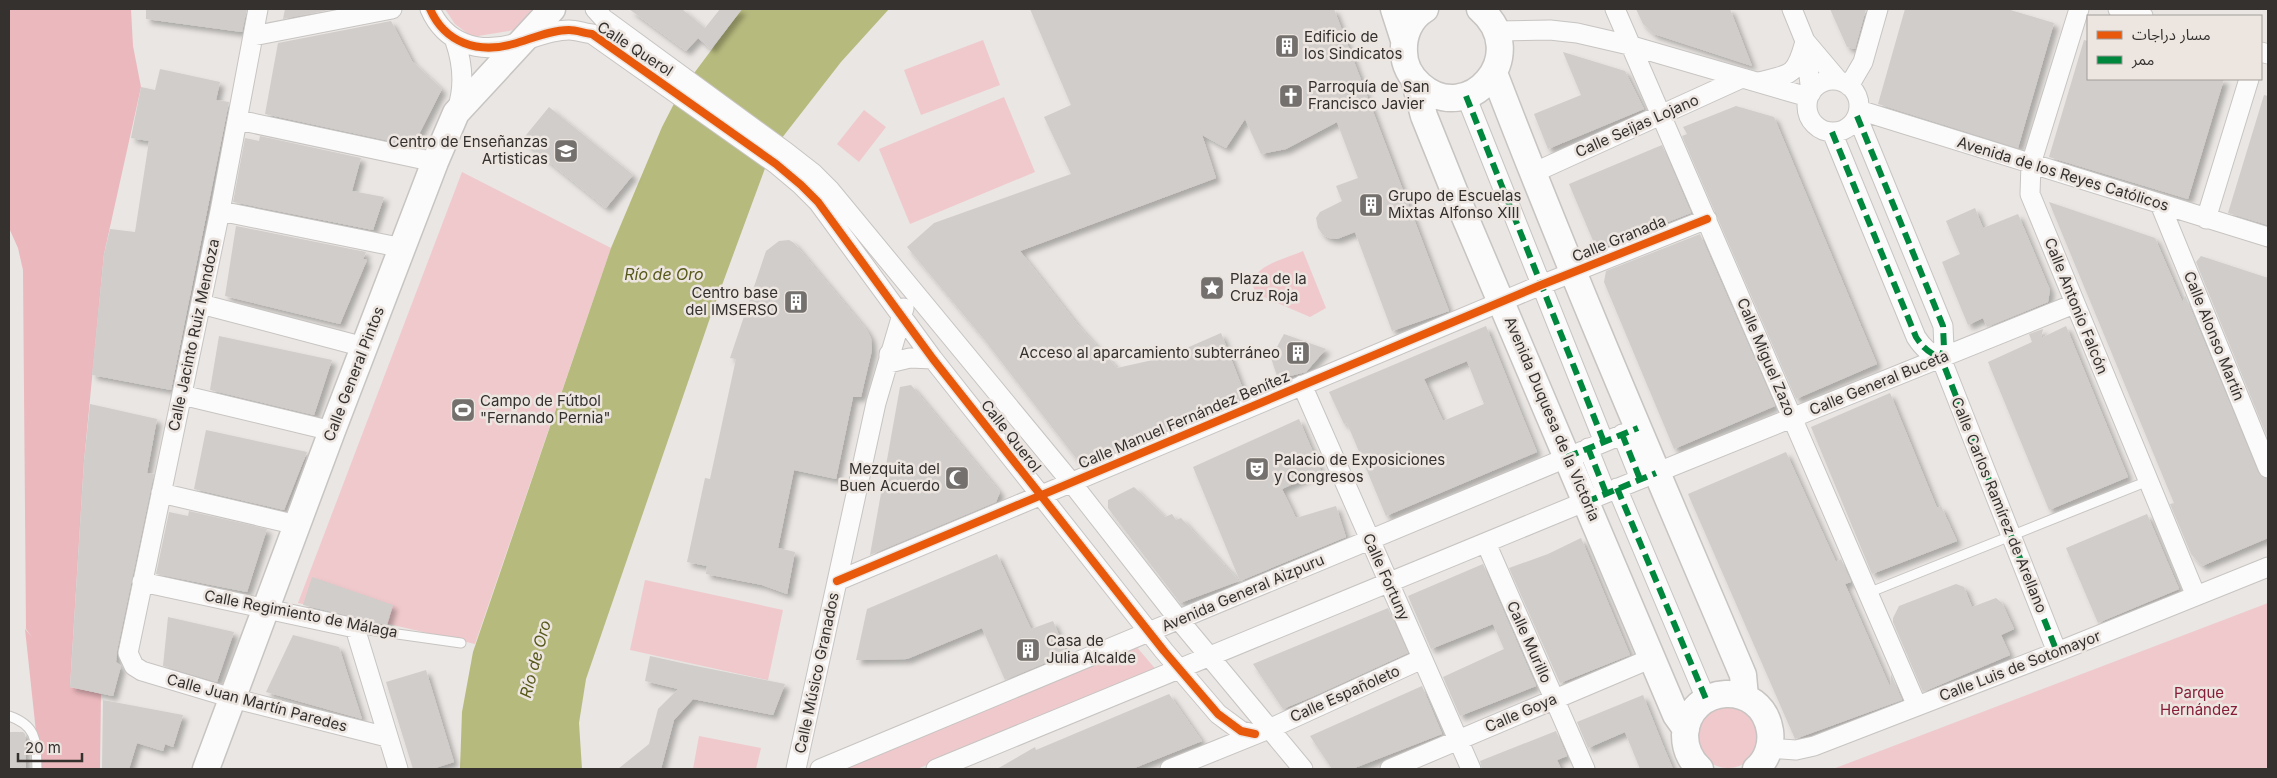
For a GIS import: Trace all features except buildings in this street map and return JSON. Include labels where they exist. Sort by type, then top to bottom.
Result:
[{"type":"main road","name":"Calle General Pintos","points":[[206,769],[364,347],[435,162],[456,113],[526,40],[552,9]]},
{"type":"main road","name":"Avenida Duquesa de la Victoria","points":[[1394,9],[1404,40],[1407,68],[1414,79],[1431,133],[1502,302],[1586,449],[1603,494],[1652,658],[1676,715],[1686,729]]},
{"type":"main road","points":[[1404,40],[1409,25],[1419,12],[1425,9]]},
{"type":"main road","points":[[1414,79],[1425,89],[1437,95],[1452,98],[1466,96],[1477,91],[1494,73],[1500,60],[1501,45],[1497,30],[1490,17],[1480,9]]},
{"type":"main road","points":[[1494,73],[1574,272],[1630,431],[1648,476],[1743,675],[1745,697]]},
{"type":"main road","points":[[1700,769],[1688,753],[1685,740],[1686,729],[1690,717],[1697,707],[1706,699],[1718,694],[1732,694],[1745,697],[1764,713],[1769,724],[1771,736],[1765,761]]},
{"type":"street","name":"Calle Jacinto Ruiz Mendoza","points":[[131,661],[128,643],[201,304],[258,9]]},
{"type":"street","points":[[253,36],[392,9]]},
{"type":"street","points":[[430,9],[438,23],[455,41],[460,55],[463,84],[456,113]]},
{"type":"street","name":"Calle Querol","points":[[595,9],[676,82]]},
{"type":"street","name":"Calle Miguel Zazo","points":[[1615,9],[1917,706]]},
{"type":"street","points":[[1792,9],[1805,41],[1810,95],[1807,111],[1813,123],[1825,131],[1838,132],[1849,126],[1858,113]]},
{"type":"street","points":[[1844,83],[1863,62],[1878,9]]},
{"type":"street","name":"Calle Antonio Falcón","points":[[2079,9],[2031,164],[2030,194],[2196,596]]},
{"type":"street","points":[[2118,9],[2139,15]]},
{"type":"street","name":"Calle Querol","points":[[455,41],[486,48],[512,44],[569,30],[592,34],[676,82]]},
{"type":"street","points":[[1497,30],[1550,30],[1577,33],[1629,45],[1750,80],[1810,95]]},
{"type":"street","points":[[1750,80],[1791,73],[1798,65],[1805,41]]},
{"type":"street","points":[[1805,41],[1857,96],[1858,113],[1943,326],[1944,337],[1940,358],[1930,354],[1922,347],[1916,337],[1832,132]]},
{"type":"street","name":"Calle Seijas Lojano","points":[[1533,173],[1661,115],[1750,80]]},
{"type":"street","points":[[2206,218],[2249,80]]},
{"type":"street","points":[[676,82],[781,158]]},
{"type":"street","points":[[1810,95],[1822,82],[1844,83]]},
{"type":"street","points":[[1466,96],[1541,285],[1586,449]]},
{"type":"street","name":"Avenida de los Reyes Católicos","points":[[1858,113],[2268,237]]},
{"type":"street","points":[[238,120],[435,162]]},
{"type":"street","name":"Calle Querol","points":[[781,158],[813,173],[830,190],[1071,482],[1178,620],[1210,656],[1262,732],[1303,769]]},
{"type":"street","name":"Calle Querol","points":[[781,158],[801,185],[818,202],[933,359],[1179,669],[1218,714],[1240,731],[1262,732]]},
{"type":"street","name":"Calle Alonso Martín","points":[[2160,204],[2268,468]]},
{"type":"street","points":[[220,211],[402,248]]},
{"type":"street","name":"Calle Granada","points":[[1541,285],[1707,219]]},
{"type":"street","name":"Calle Músico Granados","points":[[796,769],[876,403],[910,285]]},
{"type":"street","name":"Calle Manuel Fernández Benítez","points":[[837,581],[1541,285]]},
{"type":"street","points":[[884,293],[889,330],[889,363],[910,358],[933,359]]},
{"type":"street","points":[[201,304],[364,347]]},
{"type":"street","name":"Calle General Buceta","points":[[1648,476],[2074,304]]},
{"type":"street","name":"Calle Carlos Ramírez de Arellano","points":[[1940,358],[2057,652]]},
{"type":"street","name":"Calle Fortuny","points":[[1302,385],[1471,769]]},
{"type":"street","points":[[182,394],[332,431]]},
{"type":"street","name":"Avenida General Aizpuru","points":[[820,769],[1630,431]]},
{"type":"street","points":[[936,769],[1648,476]]},
{"type":"street","points":[[161,493],[297,524]]},
{"type":"street","points":[[1603,494],[1706,699]]},
{"type":"street","name":"Calle Murillo","points":[[1486,543],[1585,769]]},
{"type":"street","name":"Calle Luis de Sotomayor","points":[[1765,761],[1814,746],[2057,652],[2268,567]]},
{"type":"street","name":"Calle Regimiento de Málaga","points":[[142,582],[355,628]]},
{"type":"street","points":[[355,628],[398,769]]},
{"type":"street","name":"Calle Goya","points":[[1390,769],[1652,658]]},
{"type":"street","name":"Calle Españoleto","points":[[1170,769],[1262,732],[1422,659]]},
{"type":"street","name":"Calle Juan Martín Paredes","points":[[131,661],[142,671],[232,698],[387,738]]},
{"type":"lane","points":[[1867,594],[2148,480]]},
{"type":"lane","name":"Calle Regimiento de Málaga","points":[[355,628],[461,643]]},
{"type":"lane","points":[[9,716],[20,720],[33,732],[36,744],[37,769]]},
{"type":"green space","points":[[445,9],[533,9],[514,30],[472,37],[455,24]]},
{"type":"green space","points":[[983,40],[1000,85],[921,115],[904,70]]},
{"type":"green space","points":[[1004,97],[1035,172],[910,224],[879,149]]},
{"type":"green space","points":[[864,110],[886,127],[859,162],[837,144]]},
{"type":"green space","name":"Campo de Fútbol \"Fernando Pernia\"","points":[[462,172],[611,248],[475,644],[298,603]]},
{"type":"green space","points":[[1303,251],[1326,308],[1310,317],[1257,294],[1253,285],[1254,278],[1266,266]]},
{"type":"green space","points":[[645,580],[783,610],[768,680],[630,650]]},
{"type":"green space","name":"Parque Hernández","points":[[2268,603],[2268,769],[1833,769]]},
{"type":"green space","points":[[1135,645],[1158,672],[917,769],[834,769]]},
{"type":"green space","points":[[1728,706],[1740,709],[1750,715],[1756,725],[1759,737],[1756,749],[1750,759],[1740,765],[1728,768],[1716,765],[1706,759],[1700,749],[1697,737],[1700,725],[1706,715],[1716,709]]},
{"type":"green space","points":[[699,736],[761,748],[756,769],[693,769]]},
{"type":"shaded area","points":[[10,9],[131,9],[133,46],[141,87],[104,254],[84,461],[70,687],[101,694],[100,769],[40,769],[25,629],[32,637],[26,629],[23,270],[18,248],[9,228]]},
{"type":"water","name":"Río de Oro","points":[[742,9],[889,9],[841,62],[771,152],[711,315],[586,679],[579,723],[582,769],[460,769],[462,712],[473,652],[611,248],[662,127],[680,92]]},
{"type":"marked path","points":[[1466,96],[1604,442]]},
{"type":"marked path","points":[[1857,116],[1943,326],[1944,348],[1941,358],[2057,652]]},
{"type":"marked path","points":[[1832,132],[1916,337],[1927,350],[1941,358]]},
{"type":"marked path","points":[[1567,457],[1638,428]]},
{"type":"marked path","points":[[1622,434],[1640,479]]},
{"type":"marked path","points":[[1588,448],[1606,493]]},
{"type":"marked path","points":[[1586,502],[1656,473]]},
{"type":"marked path","points":[[1617,488],[1706,699]]},
{"type":"cycle path","points":[[430,9],[436,21],[454,38],[464,43],[487,48],[513,44],[562,30],[592,34],[776,164],[801,185],[818,202],[933,359],[1164,651],[1218,714],[1241,731],[1255,734]]},
{"type":"cycle path","points":[[837,581],[1541,285],[1707,219]]},
{"type":"place","name":"Edificio de los Sindicatos","points":[[1287,46]]},
{"type":"place","name":"Parroquía de San Francisco Javier","points":[[1291,96]]},
{"type":"place","name":"Centro de Enseñanzas Artisticas","points":[[566,151]]},
{"type":"place","name":"Grupo de Escuelas Mixtas Alfonso XIII","points":[[1371,205]]},
{"type":"place","name":"Plaza de la Cruz Roja","points":[[1212,288]]},
{"type":"place","name":"Centro base del IMSERSO","points":[[796,302]]},
{"type":"place","name":"Acceso al aparcamiento subterráneo","points":[[1298,353]]},
{"type":"place","name":"Campo de Fútbol \"Fernando Pernia\"","points":[[463,410]]},
{"type":"place","name":"Palacio de Exposiciones y Congresos","points":[[1257,469]]},
{"type":"place","name":"Mezquita del Buen Acuerdo","points":[[957,478]]},
{"type":"place","name":"Casa de Julia Alcalde","points":[[1028,650]]}]
